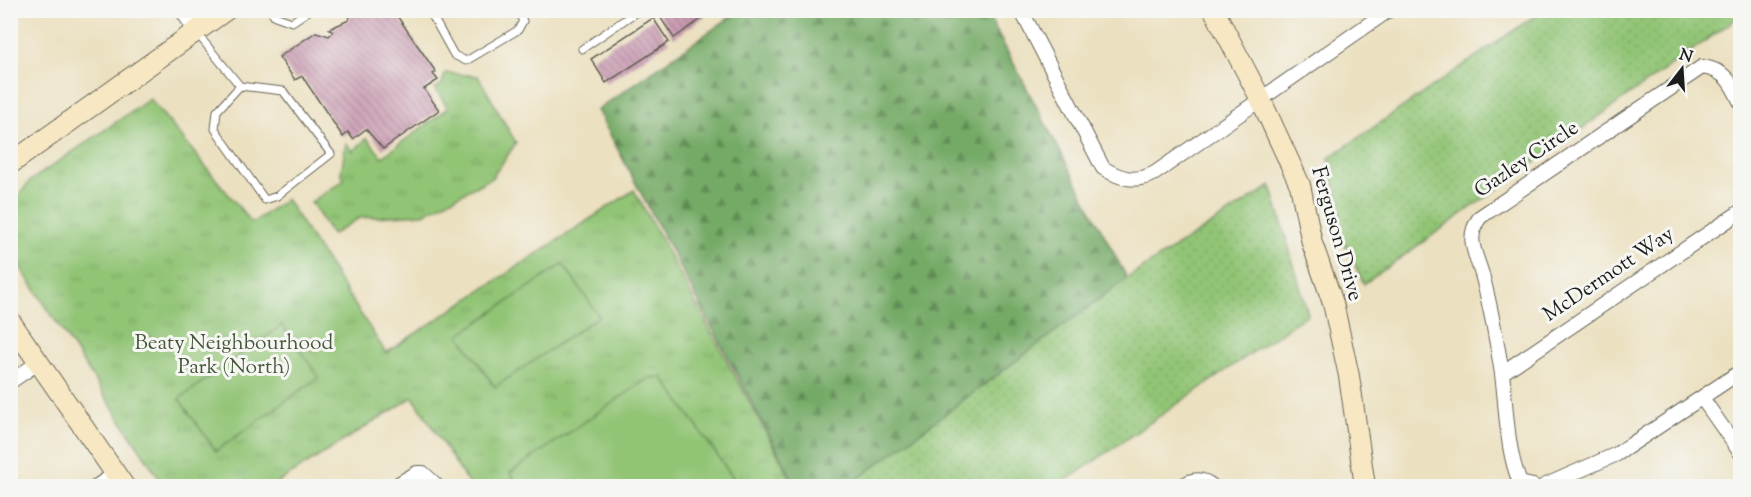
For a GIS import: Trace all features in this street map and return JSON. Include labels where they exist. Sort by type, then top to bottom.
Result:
[{"type":"street","points":[[182,10],[196,32]]},
{"type":"street","points":[[10,164],[226,10]]},
{"type":"street","points":[[1021,10],[1103,168],[1130,179],[1144,179],[1155,173],[1389,10]]},
{"type":"street","name":"Ferguson Drive","points":[[1214,10],[1260,98],[1300,185],[1312,243],[1333,303],[1349,376],[1365,486]]},
{"type":"street","name":"Gazley Circle","points":[[1533,486],[1520,483],[1511,464],[1502,373],[1483,277],[1471,238],[1473,226],[1480,217],[1702,67],[1714,69],[1728,77],[1740,101]]},
{"type":"street","name":"McDermott Way","points":[[1502,373],[1740,212]]},
{"type":"street","points":[[10,321],[120,480],[97,486]]},
{"type":"street","points":[[10,382],[39,362]]},
{"type":"street","points":[[1544,486],[1617,454],[1740,372]]},
{"type":"street","points":[[1702,398],[1740,452]]},
{"type":"street","points":[[395,486],[423,472],[436,486]]},
{"type":"street","points":[[1182,486],[1197,479],[1206,481],[1212,486]]},
{"type":"lane","points":[[270,10],[275,16],[292,22],[310,10]]},
{"type":"lane","points":[[429,10],[454,55],[466,61],[518,30],[522,21],[517,10]]},
{"type":"lane","points":[[623,10],[627,18]]},
{"type":"lane","points":[[582,49],[639,10]]},
{"type":"lane","points":[[196,32],[240,86],[283,91],[331,154],[277,196],[266,200],[215,129],[217,111],[240,86]]},
{"type":"green space","points":[[1740,10],[1740,16],[1364,284],[1343,241],[1329,158],[1542,11]]},
{"type":"green space","points":[[739,11],[986,11],[1127,278],[848,486],[796,486],[597,110]]},
{"type":"green space","points":[[445,73],[478,76],[516,143],[492,178],[423,214],[359,218],[332,235],[311,202],[344,180],[341,173],[346,143],[353,151],[367,138],[382,157],[448,108],[435,89],[442,84]]},
{"type":"green space","name":"Beaty Neighbourhood Park (North)","points":[[150,99],[252,223],[286,199],[386,353],[634,190],[795,486],[470,486],[413,397],[272,486],[164,486],[11,253],[12,204],[30,181]]},
{"type":"green space","points":[[1271,186],[1308,314],[1058,486],[848,486],[1127,278]]},
{"type":"green space","points":[[563,264],[599,316],[495,387],[459,335]]},
{"type":"green space","points":[[282,325],[319,377],[216,451],[179,399]]},
{"type":"green space","points":[[662,377],[739,486],[519,486],[510,473],[649,378]]},
{"type":"building","points":[[351,10],[397,10],[395,13],[436,72],[433,74],[438,80],[424,89],[439,110],[383,149],[366,129],[353,139],[348,132],[343,137],[302,76],[295,80],[279,57],[316,32],[329,36],[333,32],[329,29],[349,20]]},
{"type":"building","points":[[663,10],[714,10],[674,38],[658,14]]},
{"type":"building","points":[[653,18],[669,42],[606,83],[591,59]]}]
